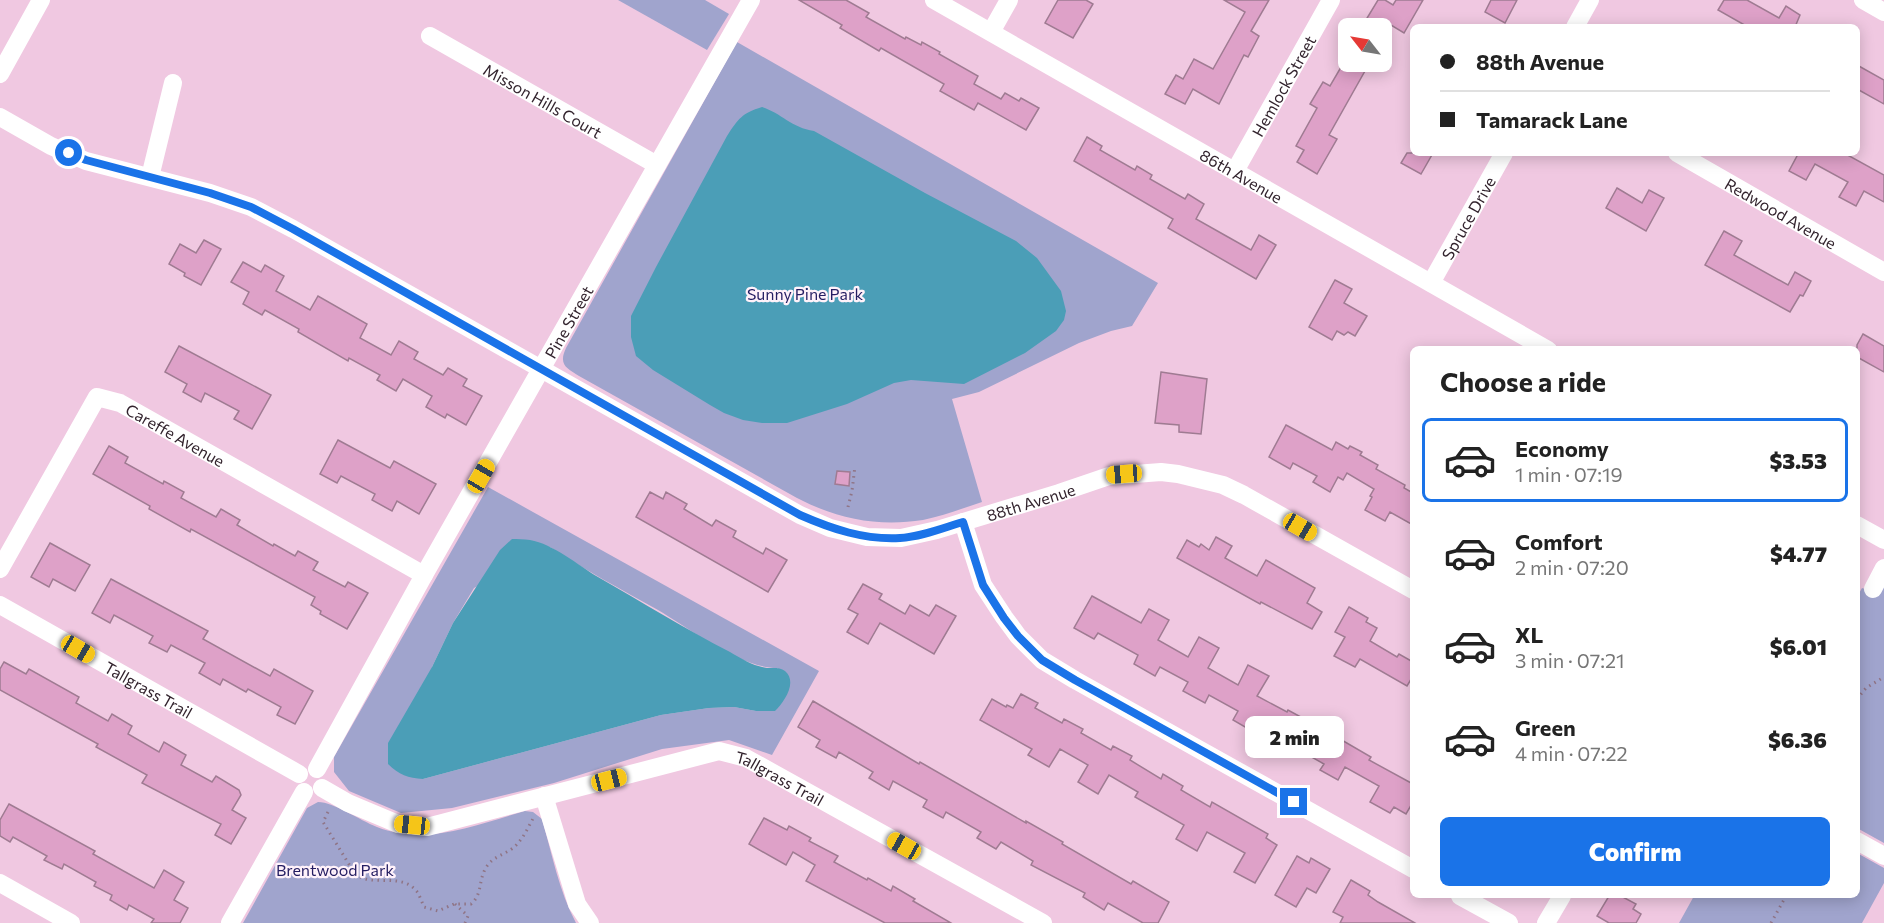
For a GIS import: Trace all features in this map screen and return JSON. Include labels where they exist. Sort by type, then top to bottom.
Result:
[{"type":"street","points":[[0,74],[41,0]]},
{"type":"street","name":"Pine Street","points":[[317,769],[424,575],[751,0]]},
{"type":"street","name":"86th Avenue","points":[[934,0],[1541,346]]},
{"type":"street","points":[[991,32],[1009,0]]},
{"type":"street","name":"Hemlock Street","points":[[1235,171],[1331,0]]},
{"type":"street","points":[[1577,24],[1590,0]]},
{"type":"street","points":[[1863,0],[1884,12]]},
{"type":"street","name":"Misson Hills Court","points":[[430,36],[657,165]]},
{"type":"street","points":[[150,177],[173,83]]},
{"type":"street","name":"88th Avenue","points":[[0,117],[51,146],[86,160],[210,193],[251,207],[800,515],[830,528],[867,537],[901,538],[937,530],[1108,476],[1161,472],[1223,485],[1410,589]]},
{"type":"street","name":"Spruce Drive","points":[[1431,283],[1502,156]]},
{"type":"street","name":"Redwood Avenue","points":[[1682,156],[1884,272]]},
{"type":"street","name":"Careffe Avenue","points":[[0,568],[97,397],[120,402],[424,575]]},
{"type":"street","points":[[963,522],[983,585],[1018,636],[1042,660],[1410,867]]},
{"type":"street","points":[[1860,527],[1884,540]]},
{"type":"street","points":[[1873,589],[1884,568]]},
{"type":"street","name":"Tallgrass Trail","points":[[0,605],[299,774]]},
{"type":"street","name":"Tallgrass Trail","points":[[322,788],[348,803],[398,824],[427,827],[719,751],[746,758],[1043,923]]},
{"type":"street","points":[[309,767],[317,769],[323,775],[322,788],[315,794],[304,792],[297,783],[299,774],[309,767]]},
{"type":"street","points":[[231,923],[304,792]]},
{"type":"street","points":[[544,796],[577,904],[590,923]]},
{"type":"street","points":[[1860,843],[1884,856]]},
{"type":"street","points":[[0,883],[71,923]]},
{"type":"street","points":[[1464,898],[1509,923]]},
{"type":"street","points":[[1546,923],[1561,898]]},
{"type":"path","points":[[848,507],[855,466]]},
{"type":"path","points":[[1860,695],[1866,688],[1884,677]]},
{"type":"path","points":[[328,812],[323,822],[350,866],[360,877],[398,880],[405,883],[418,894],[424,906],[438,911],[454,904],[471,904],[475,901],[488,865],[493,859],[519,842],[544,796]]},
{"type":"path","points":[[1771,923],[1785,898]]},
{"type":"path","points":[[454,904],[468,916],[465,923]]},
{"type":"green space","points":[[618,0],[705,0],[729,14],[707,50]]},
{"type":"green space","name":"Sunny Pine Park","points":[[737,42],[1158,283],[1132,326],[1079,343],[979,392],[952,399],[982,502],[923,520],[906,522],[858,520],[827,511],[797,498],[579,376],[563,362],[566,348]]},
{"type":"green space","points":[[488,487],[819,671],[772,755],[729,740],[662,749],[554,783],[452,808],[401,813],[349,791],[334,772],[334,757]],"holes":[[[550,547],[716,647],[749,662],[764,667],[778,668],[756,711],[734,707],[709,708],[661,715],[423,779],[432,667],[453,623],[474,588]]]},
{"type":"green space","points":[[1884,581],[1884,843],[1860,830],[1860,592],[1862,588],[1877,593]]},
{"type":"green space","name":"Brentwood Park","points":[[318,802],[339,808],[377,827],[414,834],[451,831],[525,811],[533,812],[542,819],[560,885],[576,923],[243,923],[307,808]]},
{"type":"green space","points":[[1860,855],[1884,868],[1884,883],[1862,923],[1679,923],[1693,898],[1860,898]]},
{"type":"shaded area","points":[[762,107],[799,127],[814,131],[1016,241],[1037,258],[1061,291],[1066,311],[1064,320],[1056,331],[1025,353],[964,384],[911,380],[894,383],[847,404],[787,423],[743,420],[724,413],[653,370],[636,356],[631,337],[631,316],[727,136],[741,117]]},
{"type":"shaded area","points":[[512,539],[530,540],[548,546],[743,660],[762,667],[779,668],[785,671],[790,681],[786,697],[775,711],[756,711],[734,707],[661,715],[423,779],[408,777],[396,771],[388,764],[388,743],[432,667],[453,623],[500,550]]},
{"type":"building","points":[[799,0],[846,0],[869,13],[866,17],[905,39],[906,37],[921,45],[922,42],[978,76],[974,84],[1001,99],[1005,93],[1019,101],[1021,98],[1039,108],[1026,130],[978,103],[974,110],[940,91],[944,84],[881,48],[879,51],[840,28],[842,25]]},
{"type":"building","points":[[1058,0],[1086,0],[1093,4],[1073,38],[1045,23]]},
{"type":"building","points":[[1224,0],[1269,0],[1251,31],[1259,36],[1248,57],[1244,55],[1219,104],[1193,89],[1185,104],[1165,94],[1176,75],[1183,79],[1194,59],[1213,69],[1245,12]]},
{"type":"building","points":[[1378,0],[1385,0],[1393,5],[1396,0],[1423,0],[1404,33],[1392,26],[1392,18],[1367,18]]},
{"type":"building","points":[[1491,0],[1517,0],[1505,23],[1485,12]]},
{"type":"building","points":[[1724,0],[1747,0],[1779,18],[1786,6],[1800,15],[1796,24],[1743,24],[1718,10]]},
{"type":"building","points":[[1860,67],[1884,80],[1884,104],[1860,91]]},
{"type":"building","points":[[1338,72],[1364,72],[1329,135],[1337,139],[1317,174],[1297,162],[1304,150],[1296,146],[1317,108],[1310,104],[1323,82],[1330,86]]},
{"type":"building","points":[[1087,137],[1102,146],[1100,150],[1135,170],[1137,166],[1152,175],[1150,179],[1185,199],[1188,194],[1204,204],[1196,219],[1251,250],[1259,235],[1276,245],[1256,279],[1168,228],[1173,219],[1074,161]]},
{"type":"building","points":[[1407,153],[1410,153],[1410,156],[1431,156],[1421,174],[1401,163]]},
{"type":"building","points":[[1797,156],[1849,156],[1884,175],[1884,202],[1864,191],[1856,206],[1839,197],[1848,182],[1815,164],[1806,180],[1789,171]]},
{"type":"building","points":[[1617,188],[1642,203],[1649,190],[1664,198],[1646,231],[1606,208]]},
{"type":"building","points":[[1724,231],[1742,241],[1734,255],[1788,285],[1795,272],[1811,281],[1790,312],[1705,265]]},
{"type":"building","points":[[204,240],[221,249],[201,285],[184,276],[185,273],[169,264],[180,244],[196,253]]},
{"type":"building","points":[[243,262],[261,272],[265,265],[284,276],[276,291],[310,310],[318,296],[367,324],[360,338],[391,355],[399,341],[418,352],[414,359],[443,375],[448,368],[467,379],[463,386],[482,396],[466,425],[447,414],[445,418],[426,407],[432,396],[403,379],[396,391],[377,380],[380,375],[349,358],[348,361],[265,310],[262,315],[243,304],[249,292],[231,282]]},
{"type":"building","points":[[1335,280],[1352,289],[1344,303],[1367,316],[1355,336],[1348,332],[1344,335],[1337,331],[1332,340],[1309,327]]},
{"type":"building","points":[[1863,334],[1884,346],[1884,372],[1860,359],[1860,346],[1857,345]]},
{"type":"building","points":[[179,346],[271,395],[252,429],[234,419],[239,411],[205,393],[201,402],[183,392],[187,384],[165,372]]},
{"type":"building","points":[[1161,372],[1207,379],[1201,434],[1179,432],[1179,425],[1155,423]]},
{"type":"building","points":[[1286,425],[1332,450],[1336,442],[1348,449],[1350,446],[1362,452],[1360,455],[1378,465],[1376,469],[1405,485],[1404,488],[1410,491],[1410,523],[1390,512],[1385,521],[1365,510],[1374,489],[1347,473],[1343,480],[1338,477],[1330,492],[1313,482],[1317,476],[1293,463],[1290,469],[1269,457]]},
{"type":"building","points":[[338,440],[390,468],[394,461],[436,484],[419,514],[397,501],[392,511],[372,500],[375,494],[341,476],[337,483],[320,474]]},
{"type":"building","points":[[109,446],[128,457],[125,463],[163,484],[164,481],[184,492],[181,498],[216,517],[221,509],[240,520],[237,525],[273,546],[274,544],[295,556],[298,551],[318,562],[313,570],[345,587],[348,582],[368,593],[347,629],[320,614],[321,611],[311,605],[315,597],[191,529],[190,532],[93,474]]},
{"type":"building","points":[[837,471],[850,472],[849,486],[835,484]]},
{"type":"building","points":[[650,492],[663,499],[666,492],[687,504],[684,509],[712,526],[716,520],[736,531],[733,537],[763,554],[766,548],[787,560],[768,592],[636,517]]},
{"type":"building","points":[[1216,537],[1232,546],[1225,558],[1257,576],[1266,560],[1315,588],[1307,603],[1322,612],[1312,629],[1261,602],[1260,604],[1177,558],[1187,540],[1199,547],[1201,544],[1209,550]]},
{"type":"building","points":[[50,543],[90,565],[75,591],[53,579],[49,587],[31,577]]},
{"type":"building","points":[[111,579],[208,631],[203,639],[270,676],[274,669],[313,691],[295,724],[277,715],[281,707],[248,689],[246,692],[223,679],[220,685],[199,673],[205,663],[171,645],[167,652],[149,643],[153,636],[114,615],[110,623],[92,613]]},
{"type":"building","points":[[863,584],[882,594],[879,599],[905,614],[910,605],[929,616],[936,605],[956,616],[934,654],[880,623],[868,644],[847,632],[858,614],[848,609]]},
{"type":"building","points":[[1092,596],[1141,623],[1149,609],[1169,620],[1158,640],[1188,657],[1199,637],[1219,648],[1208,668],[1238,685],[1248,665],[1269,676],[1257,696],[1321,728],[1371,757],[1369,760],[1410,782],[1410,807],[1406,814],[1394,807],[1390,813],[1370,802],[1379,786],[1345,767],[1338,780],[1320,770],[1324,764],[1294,747],[1290,753],[1233,720],[1238,711],[1209,695],[1205,703],[1183,691],[1188,682],[1160,667],[1155,676],[1134,664],[1138,655],[1098,633],[1094,639],[1074,628]]},
{"type":"building","points":[[1349,607],[1368,618],[1366,622],[1377,628],[1370,641],[1397,657],[1399,654],[1410,660],[1410,681],[1407,686],[1360,659],[1355,667],[1334,656],[1345,637],[1335,632]]},
{"type":"building","points":[[4,662],[26,674],[29,669],[79,697],[76,703],[108,721],[112,714],[132,726],[128,734],[159,752],[164,742],[186,755],[181,765],[212,782],[216,776],[239,790],[241,795],[232,810],[246,818],[231,844],[215,835],[221,824],[142,783],[147,775],[96,747],[98,744],[0,690],[0,669]]},
{"type":"building","points":[[1021,694],[1038,703],[1035,708],[1062,723],[1064,719],[1083,729],[1081,733],[1111,750],[1113,746],[1132,756],[1130,760],[1161,779],[1163,774],[1183,786],[1181,790],[1210,807],[1212,802],[1268,834],[1266,838],[1277,845],[1255,883],[1234,872],[1245,853],[1207,832],[1197,851],[1176,839],[1184,825],[1135,797],[1138,792],[1109,775],[1098,794],[1078,782],[1088,765],[1060,749],[1049,767],[1028,755],[1032,749],[980,720],[992,699],[1006,707],[1007,705],[1013,708]]},
{"type":"building","points":[[813,701],[919,764],[920,762],[1063,842],[1062,844],[1131,884],[1133,881],[1169,902],[1158,923],[1143,923],[1108,903],[1104,910],[1083,897],[1085,893],[1031,865],[1033,861],[1001,842],[996,849],[977,838],[981,832],[946,812],[943,818],[923,807],[927,800],[893,781],[889,790],[869,778],[873,772],[839,752],[836,758],[816,747],[820,740],[798,727]]},
{"type":"building","points":[[9,804],[95,851],[93,854],[154,888],[164,870],[184,882],[174,900],[188,908],[180,923],[151,923],[154,919],[129,905],[127,910],[110,900],[112,895],[94,886],[96,882],[64,864],[62,869],[44,860],[47,856],[13,837],[10,842],[0,836],[0,820]]},
{"type":"building","points":[[764,818],[787,830],[789,826],[811,838],[809,841],[838,856],[834,862],[891,891],[893,886],[915,899],[913,901],[951,923],[885,923],[806,881],[815,865],[793,852],[786,865],[749,844]]},
{"type":"building","points":[[1297,856],[1309,863],[1311,858],[1330,869],[1316,893],[1307,888],[1296,907],[1275,895]]},
{"type":"building","points":[[1351,880],[1370,891],[1368,895],[1378,902],[1415,923],[1340,923],[1343,917],[1333,912]]},
{"type":"building","points":[[1608,898],[1625,898],[1636,904],[1633,909],[1641,914],[1636,923],[1609,923],[1597,916]]},
{"type":"route","points":[[69,153],[86,160],[210,193],[251,207],[800,515],[830,528],[867,537],[901,538],[963,522],[983,585],[1018,636],[1042,660],[1294,802]]}]
